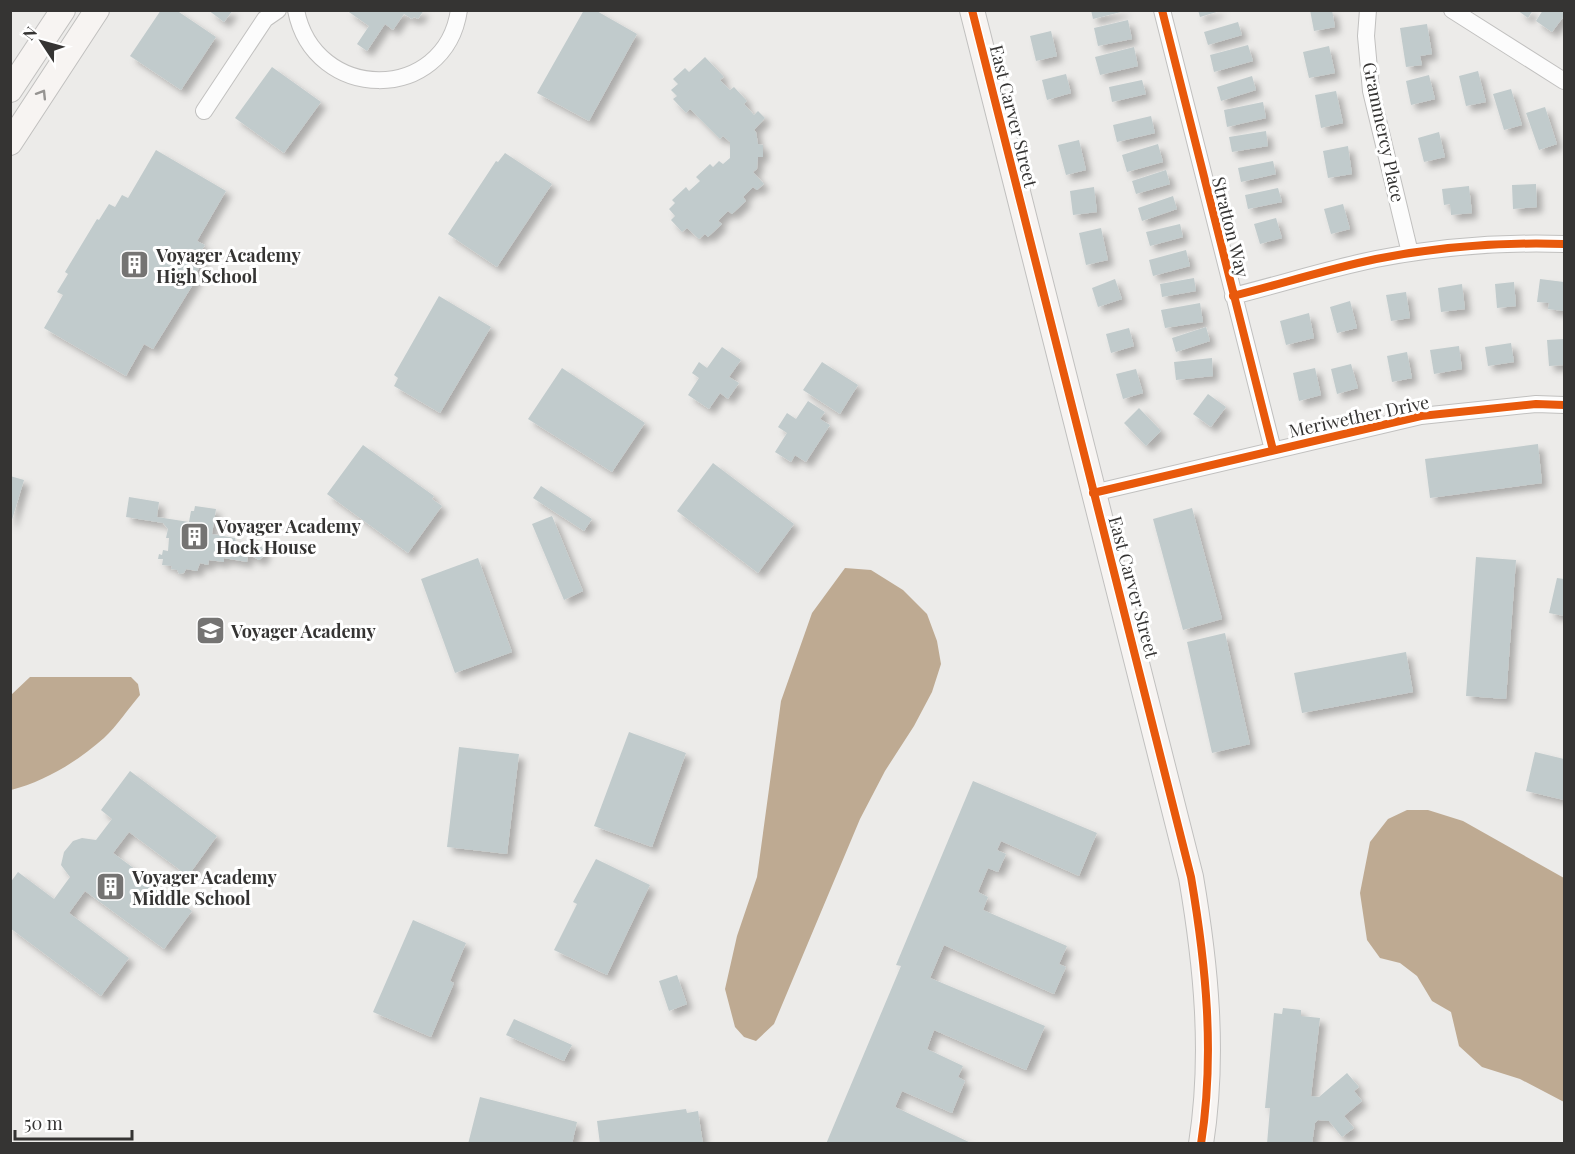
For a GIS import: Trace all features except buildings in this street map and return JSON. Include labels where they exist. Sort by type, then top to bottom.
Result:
[{"type":"street","points":[[10,90],[63,10]]},
{"type":"street","points":[[10,143],[97,10]]},
{"type":"street","points":[[204,111],[265,19],[278,10]]},
{"type":"street","points":[[296,10],[298,24],[306,41],[318,56],[333,69],[350,77],[369,81],[388,81],[407,76],[424,67],[439,54],[450,39],[458,21],[459,10]]},
{"type":"street","name":"East Carver Street","points":[[972,10],[1191,877],[1201,938],[1207,1002],[1208,1053],[1201,1143]]},
{"type":"street","name":"Stratton Way","points":[[1162,10],[1273,450]]},
{"type":"street","name":"Grammercy Place","points":[[1368,10],[1366,36],[1371,91],[1410,253]]},
{"type":"street","points":[[1452,10],[1564,81]]},
{"type":"street","points":[[1233,296],[1410,253],[1540,243],[1564,244]]},
{"type":"street","name":"Meriwether Drive","points":[[1093,493],[1421,416],[1536,404],[1564,405]]},
{"type":"shaded area","points":[[845,568],[871,570],[903,590],[927,614],[937,641],[941,664],[932,692],[914,726],[885,771],[860,819],[774,1024],[756,1041],[744,1037],[735,1027],[725,989],[737,936],[757,877],[781,701],[812,613]]},
{"type":"shaded area","points":[[30,677],[131,677],[138,684],[140,695],[118,723],[94,747],[60,770],[36,782],[11,790],[11,695]]},
{"type":"shaded area","points":[[1407,810],[1428,810],[1463,821],[1564,878],[1564,1102],[1520,1079],[1482,1067],[1459,1046],[1451,1012],[1432,1001],[1417,976],[1400,963],[1380,958],[1367,940],[1360,893],[1370,842],[1388,819]]},
{"type":"cycle path","points":[[972,10],[1191,877],[1201,943],[1207,1010],[1207,1077],[1201,1144]]},
{"type":"cycle path","points":[[1162,10],[1273,450]]},
{"type":"cycle path","points":[[1233,296],[1340,267],[1422,251],[1470,246],[1564,244]]},
{"type":"cycle path","points":[[1093,493],[1421,416],[1536,404],[1564,405]]},
{"type":"place","name":"Voyager Academy High School","points":[[135,265]]},
{"type":"place","name":"Voyager Academy Hock House","points":[[195,536]]},
{"type":"place","name":"Voyager Academy","points":[[210,631]]},
{"type":"place","name":"Voyager Academy Middle School","points":[[111,887]]}]
